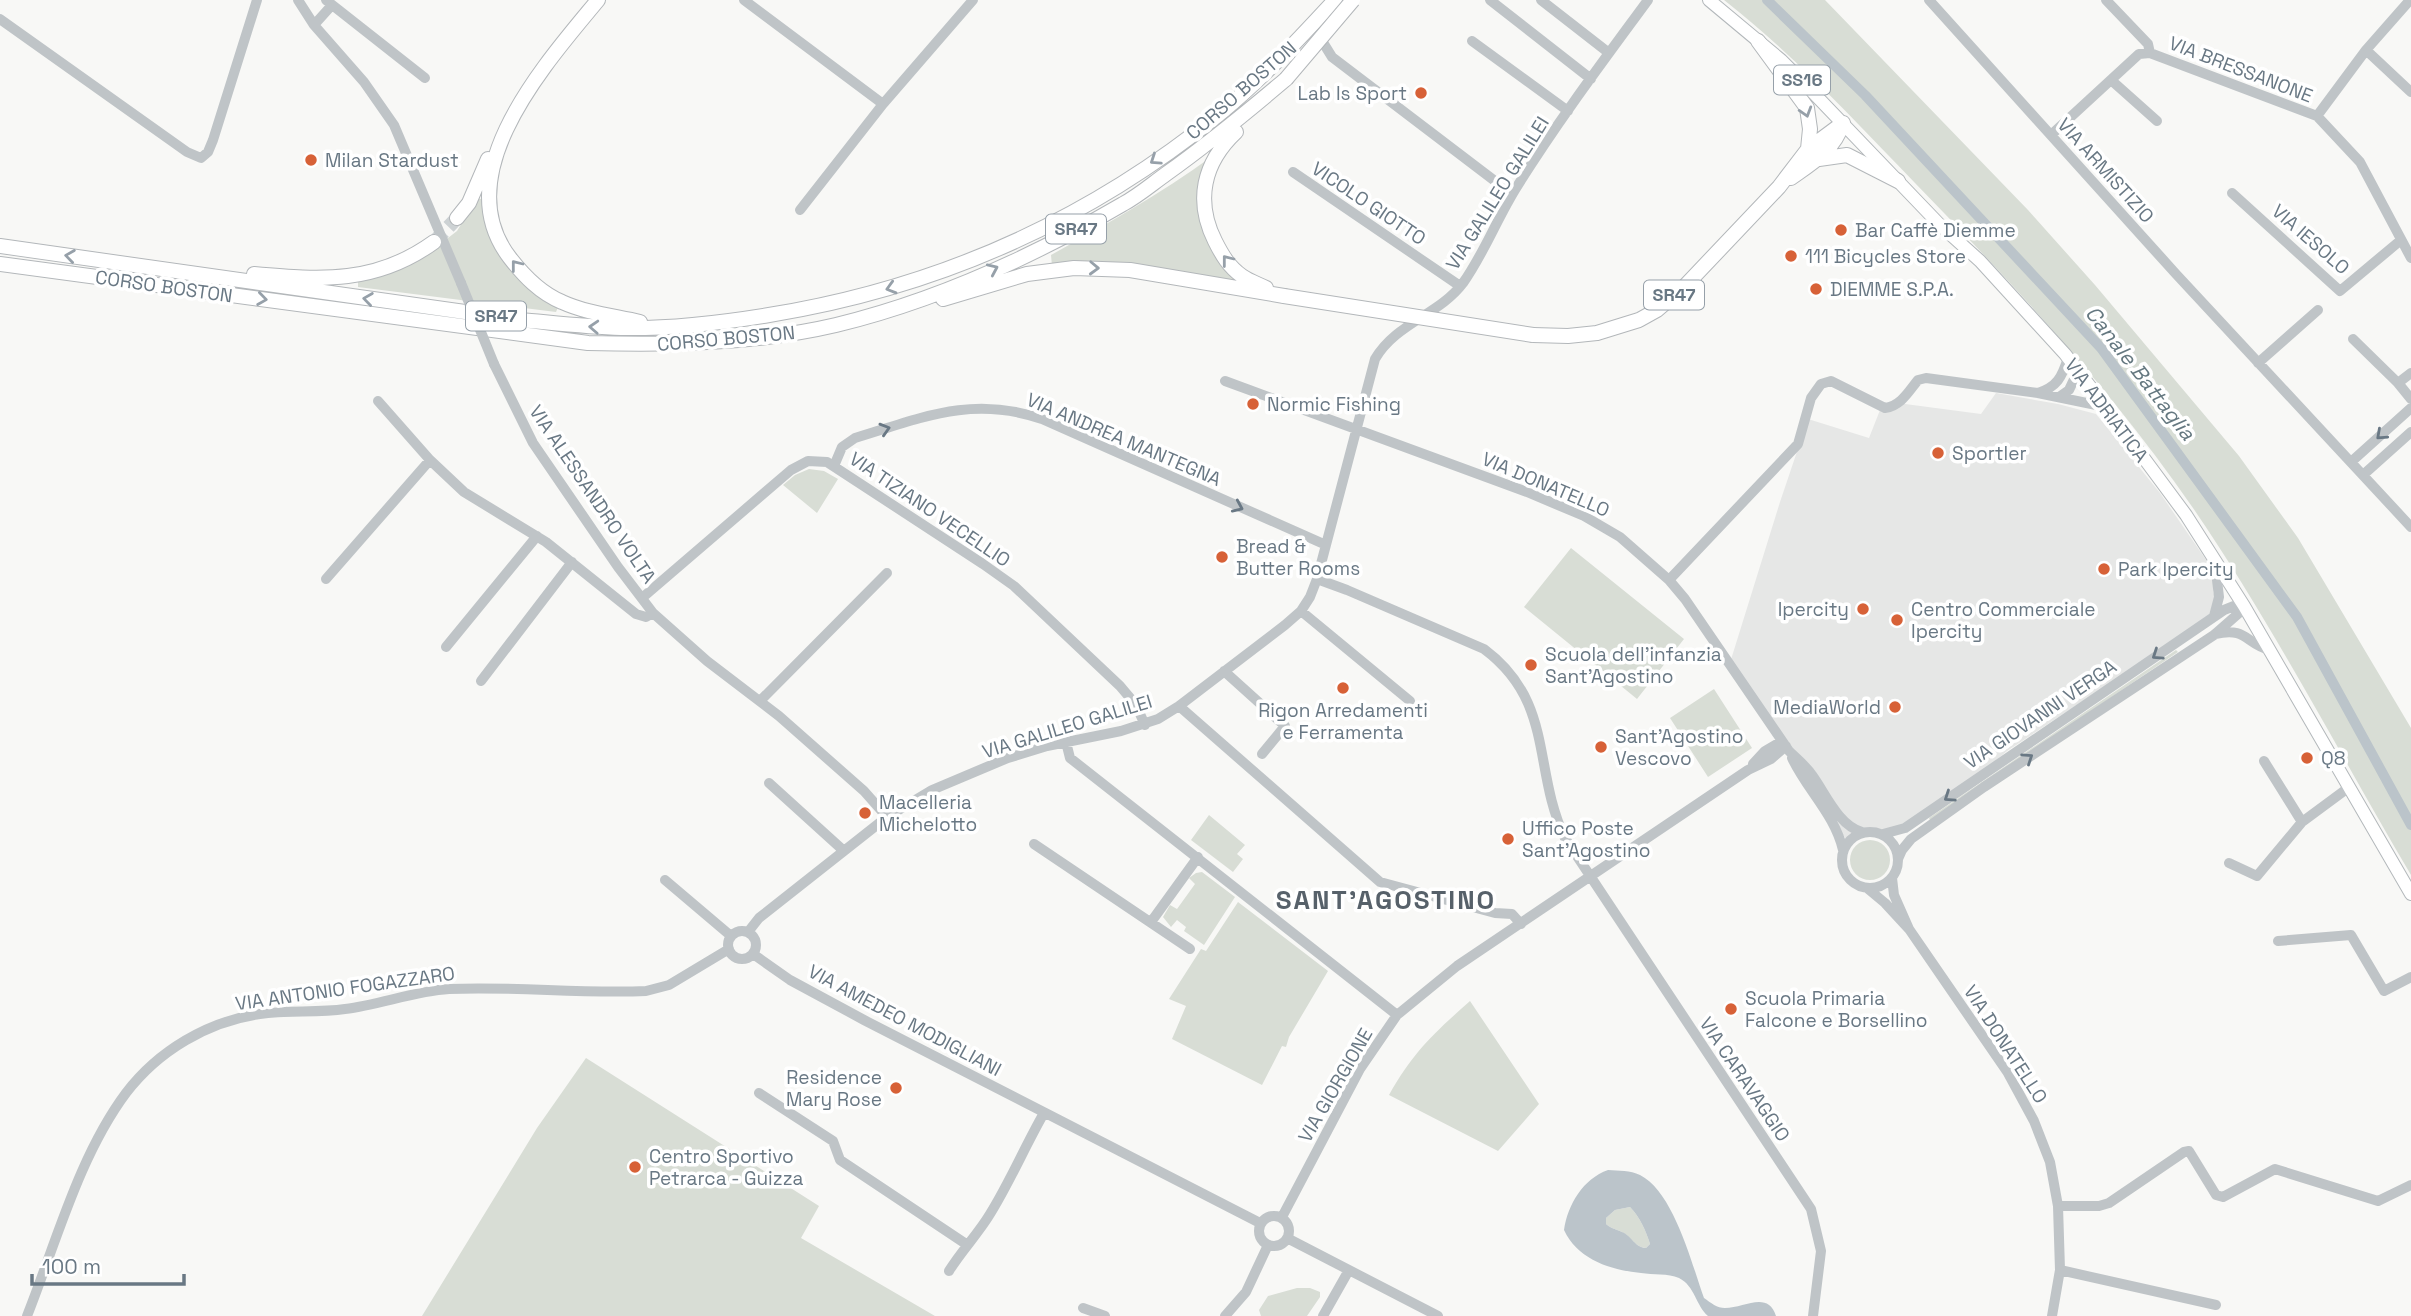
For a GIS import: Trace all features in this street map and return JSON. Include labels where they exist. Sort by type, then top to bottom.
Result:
[{"type":"highway","points":[[457,218],[469,203],[513,99],[536,63],[589,0]]},
{"type":"highway","points":[[598,0],[541,69],[513,116],[491,172],[491,214],[504,250],[526,279],[561,302],[665,327]]},
{"type":"highway","name":"CORSO BOSTON","points":[[0,246],[521,320],[587,326],[665,327],[702,324],[824,306],[956,268],[1030,236],[1112,189],[1218,115],[1266,72],[1335,0]]},
{"type":"highway","name":"CORSO BOSTON","points":[[0,264],[588,343],[642,345],[709,342],[754,338],[836,324],[944,290],[1032,252],[1124,204],[1236,122],[1286,79],[1353,0]]},
{"type":"highway","points":[[1758,41],[1807,108],[1813,154],[1847,155],[1898,181]]},
{"type":"highway","name":"SR47","points":[[1284,296],[1242,276],[1224,260],[1208,227],[1203,193],[1212,160],[1224,143],[1264,108],[1286,79]]},
{"type":"highway","name":"SR47","points":[[836,324],[888,315],[1027,274],[1074,268],[1130,270],[1534,335],[1597,333],[1639,320],[1657,310],[1685,286],[1843,123]]},
{"type":"highway","points":[[189,274],[222,271],[317,279],[356,275],[384,268],[421,252],[434,242]]},
{"type":"main road","name":"VIA ADRIATICA","points":[[1709,0],[1758,41],[1843,123],[1940,225],[1980,261],[2068,358],[2173,497],[2214,559],[2270,650],[2411,894]]},
{"type":"street","points":[[0,19],[187,152],[201,158],[208,152],[213,140],[257,0]]},
{"type":"street","name":"VIA ALESSANDRO VOLTA","points":[[298,0],[314,25],[365,82],[394,125],[494,364],[533,443],[642,598],[653,613],[679,638],[760,701],[864,791],[887,817]]},
{"type":"street","points":[[744,0],[883,104]]},
{"type":"street","points":[[800,211],[883,104],[973,0]]},
{"type":"street","points":[[1490,0],[1591,79]]},
{"type":"street","points":[[1541,0],[1609,53]]},
{"type":"street","name":"VIA GALILEO GALILEI","points":[[748,932],[759,918],[887,817],[932,790],[1008,758],[1145,725],[1180,705],[1301,611],[1317,579],[1369,376],[1381,347],[1404,327],[1446,301],[1461,286],[1483,252],[1512,194],[1648,0]]},
{"type":"street","name":"VIA ARMISTIZIO","points":[[1929,0],[2258,363],[2411,527]]},
{"type":"street","name":"VIA BRESSANONE","points":[[2106,0],[2148,44],[2150,53]]},
{"type":"street","points":[[2318,116],[2367,50],[2410,0]]},
{"type":"street","points":[[314,25],[329,2],[425,78]]},
{"type":"street","points":[[1317,33],[1332,57],[1512,194]]},
{"type":"street","points":[[1472,41],[1568,111]]},
{"type":"street","points":[[2367,50],[2411,92]]},
{"type":"street","name":"VIA BRESSANONE","points":[[2051,135],[2139,54],[2150,53],[2318,116],[2360,162],[2411,258]]},
{"type":"street","points":[[2111,80],[2157,121]]},
{"type":"street","name":"VICOLO GIOTTO","points":[[1293,172],[1461,286]]},
{"type":"street","name":"VIA IESOLO","points":[[2231,193],[2340,291],[2402,240]]},
{"type":"street","points":[[2258,363],[2318,310]]},
{"type":"street","points":[[2353,339],[2399,383],[2411,399]]},
{"type":"street","points":[[2038,393],[2057,384],[2068,358]]},
{"type":"street","points":[[2059,397],[2069,390],[2078,371]]},
{"type":"street","points":[[2399,383],[2411,373]]},
{"type":"street","points":[[1669,580],[1798,444],[1811,398],[1821,384],[1831,381],[1885,408],[1892,407],[1905,397],[1917,380],[1922,378],[2038,393],[2106,407]]},
{"type":"street","points":[[1225,382],[1356,430]]},
{"type":"street","name":"VIA ALESSANDRO VOLTA","points":[[378,401],[430,460],[464,492],[537,536],[636,614],[646,617],[653,613]]},
{"type":"street","points":[[2351,462],[2411,408]]},
{"type":"street","name":"VIA ANDREA MANTEGNA","points":[[834,466],[842,447],[855,438],[953,410],[1007,410],[1042,419],[1326,545]]},
{"type":"street","name":"VIA DONATELLO","points":[[1356,430],[1527,492],[1584,516],[1620,537],[1669,580],[1698,615],[1786,746],[1808,769],[1843,821],[1853,830],[1862,832]]},
{"type":"street","points":[[2363,475],[2411,432]]},
{"type":"street","points":[[326,579],[430,460]]},
{"type":"street","name":"VIA TIZIANO VECELLIO","points":[[642,598],[790,470],[801,463],[815,460],[834,466],[1014,586],[1120,687],[1136,705],[1145,725]]},
{"type":"street","points":[[446,647],[537,536]]},
{"type":"street","points":[[2214,559],[2219,590],[2214,617]]},
{"type":"street","points":[[481,681],[572,562]]},
{"type":"street","points":[[760,701],[887,573]]},
{"type":"street","name":"VIA CARAVAGGIO","points":[[1317,579],[1484,649],[1511,674],[1530,705],[1536,721],[1556,818],[1564,838],[1811,1209],[1821,1251],[1813,1316]]},
{"type":"street","name":"VIA GIOVANNI VERGA","points":[[1883,834],[1905,828],[2214,617],[2234,606],[2244,606]]},
{"type":"street","name":"VIA GIOVANNI VERGA","points":[[1898,859],[1911,839],[2214,635],[2239,614],[2244,606]]},
{"type":"street","points":[[1301,611],[1409,701]]},
{"type":"street","points":[[2214,635],[2241,633],[2259,647],[2270,650]]},
{"type":"street","points":[[1224,671],[1285,726],[1262,754]]},
{"type":"street","points":[[1180,705],[1380,882],[1495,913],[1512,914],[1521,923]]},
{"type":"street","points":[[1772,727],[1768,755],[1795,764]]},
{"type":"street","points":[[1066,742],[1070,758],[1397,1015]]},
{"type":"street","name":"VIA DONATELLO","points":[[1786,746],[1799,774],[1837,828],[1843,850],[1845,874],[1856,885],[1878,895],[1909,929],[2023,1098],[2050,1162],[2058,1206],[2060,1270],[2052,1316]]},
{"type":"street","name":"VIA GIORGIONE","points":[[1282,1217],[1360,1069],[1397,1015],[1457,966],[1768,755],[1786,746]]},
{"type":"street","points":[[2264,761],[2302,822]]},
{"type":"street","points":[[769,783],[844,851]]},
{"type":"street","points":[[2229,863],[2257,876],[2302,822],[2348,788]]},
{"type":"street","points":[[1843,850],[1854,836],[1869,831],[1883,834],[1894,845],[1898,859],[1892,878],[1880,887],[1867,888]]},
{"type":"street","points":[[1034,844],[1190,949]]},
{"type":"street","points":[[1151,922],[1198,857]]},
{"type":"street","name":"VIA DONATELLO","points":[[1892,878],[1894,895],[1909,929]]},
{"type":"street","points":[[665,880],[731,936]]},
{"type":"street","points":[[738,931],[748,932],[756,941],[753,954],[747,958],[738,958],[729,949],[731,936],[738,931]]},
{"type":"street","points":[[2278,940],[2351,935],[2384,991],[2411,978]]},
{"type":"street","name":"VIA ANTONIO FOGAZZARO","points":[[27,1316],[82,1174],[106,1125],[126,1093],[146,1071],[201,1031],[261,1013],[342,1010],[447,989],[646,991],[669,985],[729,949]]},
{"type":"street","name":"VIA AMEDEO MODIGLIANI","points":[[753,954],[790,980],[864,1020],[1260,1223]]},
{"type":"street","points":[[759,1093],[833,1141],[840,1160],[966,1244]]},
{"type":"street","points":[[948,1271],[991,1213],[1044,1113]]},
{"type":"street","points":[[2058,1206],[2099,1206],[2109,1203],[2189,1151],[2216,1195],[2223,1197],[2275,1169],[2378,1201],[2411,1185]]},
{"type":"street","points":[[1272,1215],[1282,1217],[1289,1227],[1287,1238],[1278,1245],[1268,1245],[1260,1237],[1260,1223],[1272,1215]]},
{"type":"street","points":[[1287,1238],[1438,1316]]},
{"type":"street","points":[[1225,1316],[1246,1292],[1268,1245]]},
{"type":"street","points":[[1323,1316],[1349,1270]]},
{"type":"street","points":[[2060,1270],[2216,1305]]},
{"type":"street","points":[[1083,1308],[1105,1316]]},
{"type":"shaded area","points":[[1724,0],[1825,0],[2028,210],[2239,456],[2298,538],[2411,728],[2411,875],[2251,598],[2162,464],[2096,380],[1952,221],[1822,88]]},
{"type":"shaded area","points":[[1211,157],[1200,193],[1200,214],[1204,230],[1212,245],[1235,267],[1281,295],[1052,266],[1051,255],[1153,196]]},
{"type":"shaded area","points":[[477,198],[485,200],[499,250],[559,305],[556,312],[358,287],[358,280],[426,255],[457,231]]},
{"type":"shaded area","points":[[1996,393],[2096,414],[2160,493],[2211,567],[2213,592],[2217,601],[2207,619],[2007,751],[1965,787],[1884,837],[1873,831],[1860,831],[1846,839],[1729,666],[1780,502],[1808,419],[1869,438],[1882,405],[1890,402],[1981,414]]},
{"type":"shaded area","points":[[809,469],[824,471],[838,479],[817,513],[783,485],[795,475]]},
{"type":"shaded area","points":[[1571,548],[1684,639],[1637,699],[1524,607]]},
{"type":"shaded area","points":[[2176,650],[2178,652],[1930,820],[1929,818]]},
{"type":"shaded area","points":[[1714,689],[1752,748],[1708,777],[1670,718]]},
{"type":"shaded area","points":[[1209,815],[1245,845],[1237,854],[1243,859],[1233,872],[1191,840]]},
{"type":"shaded area","points":[[1870,840],[1884,846],[1890,860],[1884,874],[1870,880],[1856,874],[1850,860],[1856,846]]},
{"type":"shaded area","points":[[1202,872],[1235,897],[1204,945],[1184,931],[1186,927],[1177,920],[1171,927],[1163,917],[1170,905],[1177,909],[1195,884],[1189,878]]},
{"type":"shaded area","points":[[1238,902],[1328,971],[1289,1037],[1286,1047],[1282,1046],[1262,1085],[1172,1039],[1186,1006],[1169,999],[1201,949],[1206,951]]},
{"type":"shaded area","points":[[1470,1001],[1539,1104],[1498,1151],[1389,1095],[1425,1044]]},
{"type":"shaded area","name":"Centro Sportivo Petrarca - Guizza","points":[[586,1058],[819,1206],[801,1238],[935,1316],[422,1316],[537,1128]]},
{"type":"shaded area","points":[[1608,1170],[1628,1171],[1640,1175],[1652,1184],[1663,1197],[1680,1230],[1704,1298],[1725,1308],[1761,1302],[1772,1308],[1776,1316],[1708,1316],[1689,1286],[1679,1278],[1607,1266],[1596,1262],[1578,1249],[1564,1230],[1566,1220],[1578,1194],[1599,1174]],"holes":[[[1630,1207],[1650,1244],[1646,1248],[1606,1224],[1606,1218],[1615,1210]]]},
{"type":"shaded area","points":[[1630,1207],[1647,1234],[1650,1244],[1646,1248],[1606,1224],[1606,1218],[1615,1210]]},
{"type":"shaded area","points":[[1297,1288],[1310,1288],[1320,1292],[1320,1297],[1307,1316],[1261,1316],[1259,1310],[1268,1296]]},
{"type":"waterway","name":"Canale Battaglia","points":[[1767,0],[1865,95],[2101,348],[2297,617],[2411,825]]},
{"type":"tunnel","points":[[434,242],[457,218]]},
{"type":"place","name":"Lab Is Sport","points":[[1421,93]]},
{"type":"place","name":"Milan Stardust","points":[[311,160]]},
{"type":"place","name":"Bar Caffè Diemme","points":[[1841,230]]},
{"type":"place","name":"111 Bicycles Store","points":[[1791,256]]},
{"type":"place","name":"DIEMME S.P.A.","points":[[1816,289]]},
{"type":"place","name":"Normic Fishing","points":[[1253,404]]},
{"type":"place","name":"Sportler","points":[[1938,453]]},
{"type":"place","name":"Bread & Butter Rooms","points":[[1222,557]]},
{"type":"place","name":"Park Ipercity","points":[[2104,569]]},
{"type":"place","name":"Ipercity","points":[[1863,609]]},
{"type":"place","name":"Centro Commerciale Ipercity","points":[[1897,620]]},
{"type":"place","name":"Scuola dell'infanzia Sant'Agostino","points":[[1531,665]]},
{"type":"place","name":"Rigon Arredamenti e Ferramenta","points":[[1343,688]]},
{"type":"place","name":"MediaWorld","points":[[1895,707]]},
{"type":"place","name":"Sant'Agostino Vescovo","points":[[1601,747]]},
{"type":"place","name":"Q8","points":[[2307,758]]},
{"type":"place","name":"Macelleria Michelotto","points":[[865,813]]},
{"type":"place","name":"Uffico Poste Sant'Agostino","points":[[1508,839]]},
{"type":"place","name":"Scuola Primaria Falcone e Borsellino","points":[[1731,1009]]},
{"type":"place","name":"Residence Mary Rose","points":[[896,1088]]},
{"type":"place","name":"Centro Sportivo Petrarca - Guizza","points":[[635,1167]]},
{"type":"district","name":"SANT'AGOSTINO","points":[[1386,900]]}]
